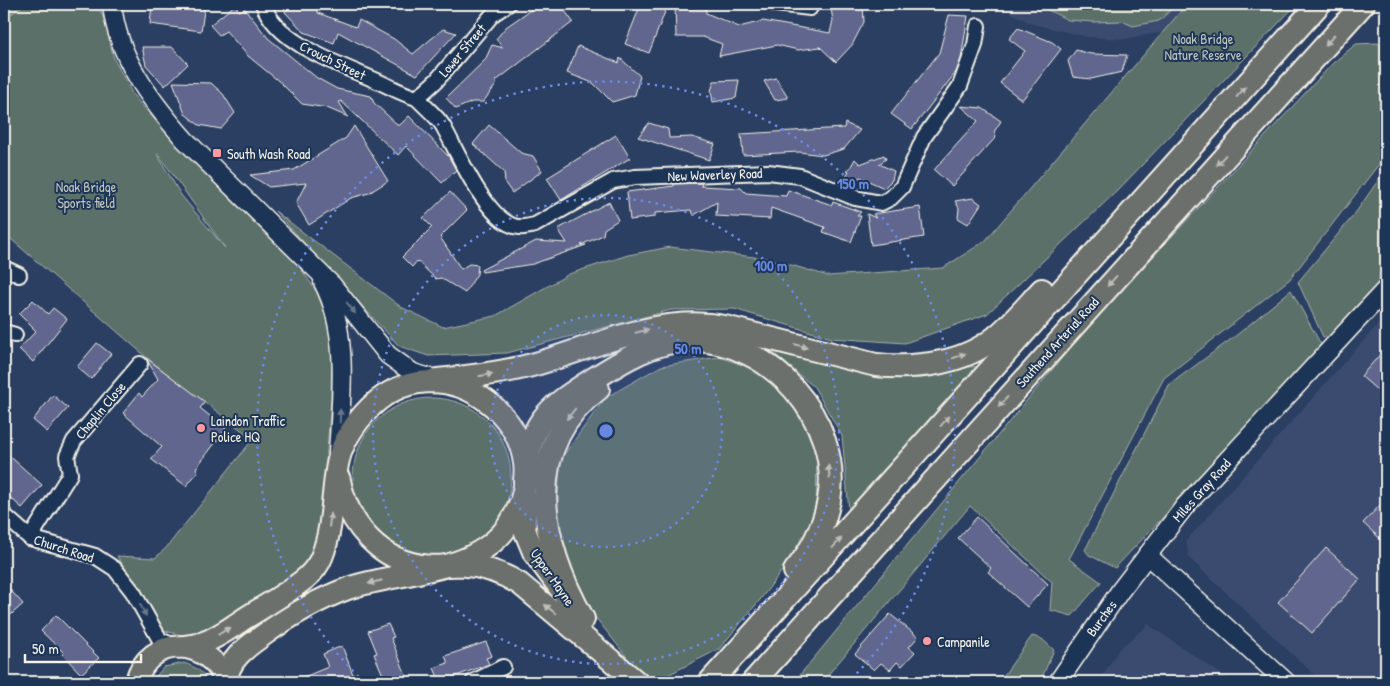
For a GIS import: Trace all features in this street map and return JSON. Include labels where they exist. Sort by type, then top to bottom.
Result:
[{"type":"highway","points":[[712,680],[1320,4]]},
{"type":"highway","name":"Southend Arterial Road","points":[[753,682],[1363,4]]},
{"type":"highway","points":[[437,380],[486,376],[537,364],[645,330],[680,323],[704,323],[724,327],[876,365],[896,367],[931,365],[959,357],[994,339],[1007,328],[1106,220],[1222,113]]},
{"type":"highway","points":[[525,481],[527,452],[531,438],[548,412],[567,396],[620,362],[658,345],[689,340],[721,345],[761,361],[772,368],[800,396],[818,424],[823,438],[830,482],[829,500],[819,536],[798,567],[712,680]]},
{"type":"highway","points":[[583,619],[562,578],[546,524],[546,479],[554,444],[561,429],[581,403],[617,375],[638,363],[671,349],[703,344],[721,345]]},
{"type":"main road","points":[[136,682],[145,664],[155,654],[167,649],[204,643],[298,584],[313,571],[325,546],[337,464],[350,433],[369,408],[394,391],[406,386],[437,380],[454,384],[480,396],[499,411],[509,423],[522,450],[525,481],[517,512],[493,543],[468,558],[440,567],[350,588],[329,596],[270,631],[246,648],[229,667],[226,682]]},
{"type":"main road","points":[[337,464],[342,494],[346,505],[360,529],[370,540],[382,551],[398,560],[440,567]]},
{"type":"main road","name":"Upper Mayne","points":[[525,481],[525,531],[534,553],[615,662]]},
{"type":"main road","name":"Upper Mayne","points":[[440,567],[478,566],[506,576],[520,584],[637,682]]},
{"type":"main road","points":[[179,647],[196,649],[206,654],[216,662],[226,682]]},
{"type":"street","points":[[112,4],[117,31],[130,64],[164,116],[185,140],[350,306],[388,355],[413,373],[437,380]]},
{"type":"street","name":"Crouch Street","points":[[263,4],[266,13],[277,26],[295,41],[331,61],[417,98]]},
{"type":"street","name":"Lower Street","points":[[417,98],[436,81],[493,14],[508,4]]},
{"type":"street","points":[[776,4],[810,8],[810,4]]},
{"type":"street","name":"New Waverley Road","points":[[417,98],[442,124],[470,179],[500,218],[510,225],[522,228],[535,225],[613,181],[635,177],[768,172],[800,176],[855,198],[881,203],[891,198],[902,187],[924,137],[960,86],[975,45],[978,26]]},
{"type":"street","points":[[4,268],[19,275]]},
{"type":"street","points":[[318,273],[332,305],[339,339],[340,381],[337,464]]},
{"type":"street","name":"Miles Gray Road","points":[[1147,555],[1185,506],[1386,289]]},
{"type":"street","name":"Chaplin Close","points":[[30,538],[70,474],[67,456],[74,440],[140,364]]},
{"type":"street","name":"Church Road","points":[[4,515],[30,538],[95,556],[115,570],[133,592],[160,640],[169,646],[179,647]]},
{"type":"street","points":[[1147,555],[1286,682]]},
{"type":"street","name":"Burches","points":[[1058,682],[1081,645],[1147,555]]},
{"type":"street","points":[[473,682],[503,667]]},
{"type":"shaded area","points":[[995,4],[1195,4],[1169,31],[1125,39],[1088,37],[1032,24]]},
{"type":"shaded area","points":[[1386,315],[1386,682],[1322,682],[1189,558],[1186,541]]},
{"type":"shaded area","points":[[1149,624],[1233,682],[1099,682],[1119,649]]},
{"type":"green space","name":"Noak Bridge Sports field","points":[[14,4],[94,4],[100,10],[105,22],[114,59],[133,95],[163,129],[300,267],[316,291],[324,310],[332,347],[331,399],[322,513],[314,552],[298,574],[208,631],[180,635],[166,631],[157,622],[117,556],[155,558],[166,548],[253,439],[152,362],[4,233],[4,19],[21,7],[4,18],[4,11]],"holes":[[[158,154],[225,248],[181,195]]]},
{"type":"green space","points":[[1036,4],[1177,4],[1159,21],[1133,26],[1122,21],[1093,22],[1068,20]]},
{"type":"green space","name":"Noak Bridge Nature Reserve","points":[[1187,4],[1297,4],[1118,190],[987,314],[905,343],[831,338],[734,309],[671,310],[507,353],[428,356],[399,346],[275,211],[401,307],[443,327],[495,316],[569,274],[628,255],[670,247],[771,259],[828,276],[943,268],[985,241]]},
{"type":"green space","points":[[1378,43],[1386,55],[1386,155],[1290,279],[1164,378],[1069,559],[1101,582],[1072,616],[1050,610],[1052,582],[970,506],[822,682],[794,682],[1085,330],[1333,63],[1356,44]]},
{"type":"green space","points":[[1386,169],[1386,249],[1377,287],[1329,337],[1323,337],[1298,282],[1354,215]]},
{"type":"green space","points":[[1291,290],[1323,348],[1115,568],[1089,555],[1085,550],[1169,385],[1238,334]]},
{"type":"green space","points":[[771,351],[867,375],[996,365],[849,511],[842,436],[814,387]]},
{"type":"green space","points":[[719,357],[770,374],[817,436],[816,525],[760,600],[719,649],[658,680],[645,680],[588,608],[556,535],[560,460],[605,398],[661,366]]},
{"type":"green space","points":[[432,398],[462,404],[488,421],[505,447],[511,477],[505,507],[488,533],[462,550],[432,556],[402,550],[376,533],[359,507],[353,477],[359,447],[376,421],[402,404]]},
{"type":"green space","points":[[1032,636],[1042,639],[1054,650],[1040,682],[999,682]]},
{"type":"green space","points":[[184,663],[199,670],[209,682],[151,682],[164,667]]},
{"type":"building","points":[[152,4],[205,4],[201,31],[150,24]]},
{"type":"building","points":[[236,4],[238,11],[245,9],[268,38],[317,78],[337,89],[371,96],[374,103],[399,126],[409,116],[449,157],[456,170],[442,183],[406,146],[398,155],[341,101],[339,102],[348,117],[327,108],[302,104],[281,83],[248,56],[226,31],[219,35],[210,25]]},
{"type":"building","points":[[289,4],[314,4],[318,13],[356,27],[359,20],[394,39],[413,54],[443,29],[456,33],[417,75],[338,32],[334,43],[304,32],[285,12]]},
{"type":"building","points":[[539,4],[560,4],[573,22],[496,81],[496,85],[483,102],[472,102],[456,109],[446,98],[485,60],[492,45],[503,48],[496,39],[506,27]]},
{"type":"building","points":[[641,4],[668,4],[649,53],[625,44]]},
{"type":"building","points":[[675,4],[705,4],[706,13],[739,27],[763,21],[830,33],[833,20],[830,4],[863,4],[864,22],[852,45],[836,62],[820,47],[798,50],[777,45],[719,56],[722,44],[703,37],[676,37]]},
{"type":"building","points":[[949,15],[968,16],[961,59],[956,72],[912,129],[891,114],[939,53]]},
{"type":"building","points":[[1018,28],[1052,42],[1061,49],[1022,100],[1000,83],[1025,51],[1009,39]]},
{"type":"building","points":[[578,46],[619,63],[620,58],[640,76],[635,95],[612,102],[593,83],[567,73]]},
{"type":"building","points":[[142,47],[172,47],[188,64],[165,86],[146,65]]},
{"type":"building","points":[[1076,50],[1091,54],[1127,55],[1122,72],[1091,79],[1073,77],[1068,61]]},
{"type":"building","points":[[776,78],[788,98],[775,100],[764,81]]},
{"type":"building","points":[[739,80],[736,98],[713,102],[711,91],[714,81]]},
{"type":"building","points":[[173,82],[211,83],[223,94],[235,113],[221,129],[199,125],[185,114]]},
{"type":"building","points":[[961,106],[982,108],[1001,121],[994,132],[996,137],[952,186],[934,170],[978,121]]},
{"type":"building","points":[[649,123],[668,129],[669,138],[692,137],[715,144],[709,160],[638,137]]},
{"type":"building","points":[[845,123],[860,130],[844,149],[823,155],[799,152],[743,155],[741,134],[844,128]]},
{"type":"building","points":[[489,125],[521,153],[533,156],[542,171],[512,193],[505,183],[504,172],[473,144]]},
{"type":"building","points":[[354,126],[388,181],[369,193],[351,198],[309,225],[296,203],[306,183],[269,187],[250,175],[294,170],[346,138]]},
{"type":"building","points":[[616,135],[630,158],[561,200],[547,178]]},
{"type":"building","points":[[884,155],[886,159],[879,164],[894,171],[892,180],[884,188],[860,177],[852,184],[846,176],[849,171],[846,170],[850,168],[855,159],[860,164]]},
{"type":"building","points":[[702,183],[701,186],[741,188],[746,193],[786,196],[788,190],[832,205],[833,202],[861,212],[857,216],[861,216],[851,242],[823,232],[825,227],[771,208],[770,219],[716,216],[717,202],[694,215],[691,210],[655,213],[655,217],[630,220],[627,192],[674,186],[674,184]]},
{"type":"building","points":[[450,192],[467,210],[440,237],[461,269],[469,264],[478,265],[477,274],[465,293],[441,278],[436,279],[417,261],[412,267],[402,257],[432,227],[423,218]]},
{"type":"building","points":[[973,198],[981,204],[968,224],[958,218],[959,208],[955,201]]},
{"type":"building","points":[[609,202],[618,220],[604,229],[603,235],[581,245],[586,245],[533,264],[482,272],[481,270],[536,241],[567,243],[558,229]]},
{"type":"building","points":[[920,207],[924,237],[871,245],[867,214],[876,218],[873,214]]},
{"type":"building","points":[[33,300],[48,314],[53,308],[67,319],[33,362],[19,349],[36,331],[19,314]]},
{"type":"building","points":[[97,343],[111,354],[91,379],[77,367]]},
{"type":"building","points":[[1386,348],[1386,398],[1361,376]]},
{"type":"building","name":"Laindon Traffic Police HQ","points":[[146,358],[205,402],[200,408],[226,429],[196,468],[198,472],[186,486],[151,459],[162,447],[123,413],[139,393],[142,397],[158,379]]},
{"type":"building","points":[[53,395],[68,408],[47,432],[33,420]]},
{"type":"building","points":[[4,451],[42,485],[22,508],[4,492]]},
{"type":"building","points":[[1386,499],[1386,544],[1363,523]]},
{"type":"building","points":[[977,517],[1048,584],[1027,607],[988,572],[991,568],[958,538]]},
{"type":"building","points":[[1326,548],[1360,579],[1312,633],[1278,602]]},
{"type":"building","points":[[4,583],[23,604],[4,621]]},
{"type":"building","points":[[890,614],[918,637],[909,647],[915,652],[902,666],[897,662],[890,670],[881,663],[874,670],[855,654]]},
{"type":"building","points":[[56,615],[99,658],[81,674],[62,654],[64,653],[41,631]]},
{"type":"building","points":[[388,624],[394,637],[391,638],[408,680],[386,682],[374,654],[377,653],[368,631]]},
{"type":"building","points":[[486,642],[492,656],[486,658],[489,664],[440,682],[434,668],[448,663],[445,656]]},
{"type":"building","points":[[342,646],[356,682],[292,682],[328,667],[323,654]]},
{"type":"place","name":"South Wash Road","points":[[217,153]]},
{"type":"place","name":"Laindon Traffic Police HQ","points":[[201,428]]},
{"type":"place","name":"Campanile","points":[[927,641]]}]
